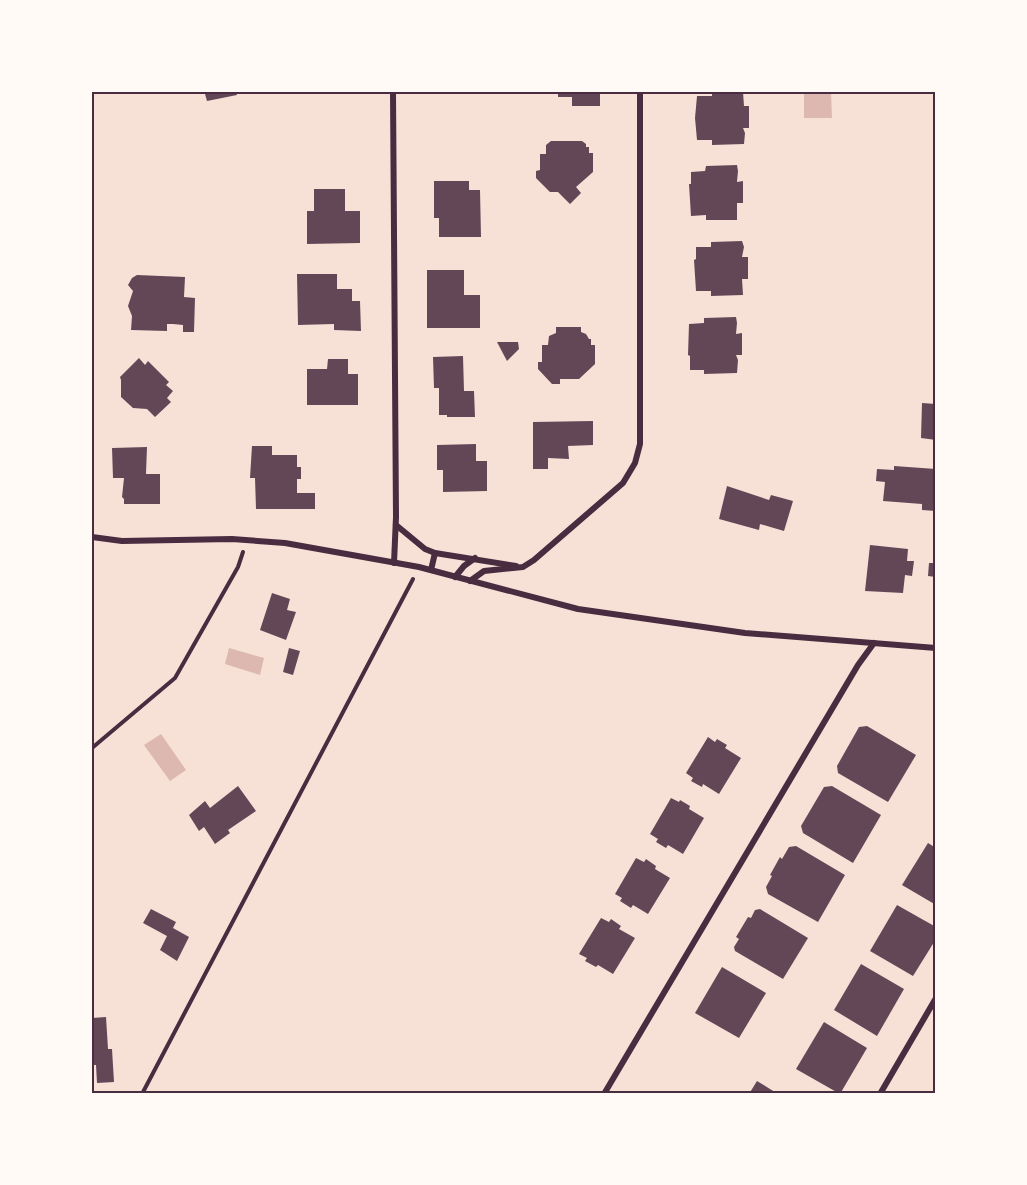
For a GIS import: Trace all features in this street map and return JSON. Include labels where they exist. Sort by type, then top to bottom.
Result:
[{"type":"street","points":[[393,92],[396,525],[394,563]]},
{"type":"street","points":[[470,581],[484,571],[523,567],[534,560],[623,483],[635,463],[640,444],[640,92]]},
{"type":"street","points":[[396,525],[425,549],[435,554],[476,558],[523,567]]},
{"type":"street","points":[[92,537],[122,541],[247,540],[285,543],[418,567],[578,609],[745,633],[936,648]]},
{"type":"street","points":[[431,570],[435,554]]},
{"type":"street","points":[[455,577],[464,566],[476,558]]},
{"type":"street","points":[[604,1094],[858,665],[874,643]]},
{"type":"street","points":[[880,1094],[936,998]]},
{"type":"path","points":[[92,748],[175,678],[238,567],[247,540]]},
{"type":"path","points":[[142,1094],[418,567]]},
{"type":"shaded area","points":[[804,92],[831,92],[832,118],[804,118]]},
{"type":"shaded area","points":[[229,648],[264,658],[260,675],[225,664]]},
{"type":"shaded area","points":[[161,734],[186,770],[170,781],[144,745]]},
{"type":"building","points":[[193,92],[236,92],[237,95],[207,101],[205,94],[194,94]]},
{"type":"building","points":[[558,92],[600,92],[600,106],[572,106],[572,97],[558,97]]},
{"type":"building","points":[[712,92],[743,92],[744,106],[749,106],[749,128],[743,128],[744,144],[712,145],[712,140],[697,140],[695,118],[697,96],[712,96]]},
{"type":"building","points":[[551,141],[582,141],[586,147],[589,147],[589,153],[593,153],[593,172],[576,187],[581,193],[570,204],[558,192],[550,192],[536,178],[536,171],[540,170],[540,154],[546,154],[546,145]]},
{"type":"building","points":[[737,165],[737,182],[743,181],[743,203],[737,203],[737,220],[706,220],[706,215],[691,216],[689,184],[691,184],[691,172],[705,171],[706,166]]},
{"type":"building","points":[[434,181],[469,181],[469,190],[480,190],[481,237],[439,237],[439,218],[434,218]]},
{"type":"building","points":[[314,189],[345,189],[345,211],[360,211],[360,243],[307,244],[307,211],[314,211]]},
{"type":"building","points":[[742,241],[744,247],[742,257],[748,257],[748,279],[742,279],[743,295],[711,296],[711,291],[696,291],[694,260],[696,259],[696,247],[711,247],[711,242]]},
{"type":"building","points":[[427,270],[464,270],[464,295],[480,295],[480,328],[427,328]]},
{"type":"building","points":[[297,274],[337,274],[337,289],[352,289],[352,301],[360,301],[361,331],[334,330],[334,324],[298,325]]},
{"type":"building","points":[[137,275],[185,277],[184,297],[195,298],[194,332],[183,332],[183,325],[173,324],[167,324],[167,331],[131,330],[132,316],[128,306],[133,291],[128,285]]},
{"type":"building","points":[[736,317],[736,334],[742,333],[742,355],[736,355],[737,373],[704,374],[704,370],[690,370],[689,324],[704,323],[704,318]]},
{"type":"building","points":[[556,327],[581,327],[581,332],[591,339],[591,345],[595,345],[595,364],[579,379],[560,379],[560,384],[552,384],[538,369],[538,362],[542,362],[542,345],[548,345],[549,336],[556,333]]},
{"type":"building","points":[[497,342],[518,342],[519,349],[507,361]]},
{"type":"building","points":[[463,356],[464,391],[474,391],[475,417],[439,415],[439,388],[434,388],[433,357]]},
{"type":"building","points":[[139,358],[145,365],[148,361],[169,382],[166,385],[173,391],[167,398],[171,402],[155,417],[147,409],[133,408],[121,397],[120,377]]},
{"type":"building","points":[[328,359],[348,359],[348,374],[358,374],[358,405],[307,405],[307,369],[327,369]]},
{"type":"building","points":[[922,403],[936,404],[936,440],[921,438]]},
{"type":"building","points":[[593,421],[593,445],[568,446],[569,459],[548,458],[548,469],[533,469],[533,422]]},
{"type":"building","points":[[476,444],[476,461],[487,461],[487,491],[443,492],[443,470],[437,470],[437,445]]},
{"type":"building","points":[[252,446],[272,446],[272,455],[297,455],[297,467],[301,467],[301,479],[297,479],[297,493],[315,493],[315,509],[256,509],[255,478],[250,478]]},
{"type":"building","points":[[147,447],[146,474],[160,474],[160,504],[124,504],[122,497],[124,478],[113,478],[112,448]]},
{"type":"building","points":[[894,466],[936,469],[936,511],[922,510],[922,504],[883,501],[885,482],[876,481],[877,469],[894,470]]},
{"type":"building","points":[[727,486],[769,500],[771,495],[793,501],[784,531],[760,524],[759,530],[719,519]]},
{"type":"building","points":[[870,545],[908,549],[907,561],[914,561],[912,576],[905,575],[903,593],[865,591]]},
{"type":"building","points":[[929,563],[936,563],[936,577],[928,576]]},
{"type":"building","points":[[272,593],[290,599],[287,610],[296,612],[286,640],[260,630]]},
{"type":"building","points":[[289,648],[300,651],[293,675],[283,672]]},
{"type":"building","points":[[867,726],[916,755],[888,802],[838,773],[837,766],[859,727]]},
{"type":"building","points":[[708,737],[715,742],[717,739],[727,745],[725,748],[741,758],[719,794],[703,784],[702,787],[691,781],[693,778],[686,773]]},
{"type":"building","points":[[238,786],[256,811],[228,830],[230,833],[215,844],[204,827],[199,831],[189,815],[205,801],[210,808]]},
{"type":"building","points":[[832,786],[881,815],[853,863],[803,833],[801,826],[824,787]]},
{"type":"building","points":[[671,798],[690,806],[689,809],[704,818],[683,854],[668,845],[666,848],[656,842],[658,839],[650,834]]},
{"type":"building","points":[[928,843],[936,848],[936,905],[902,885]]},
{"type":"building","points":[[796,846],[845,875],[818,922],[768,894],[766,887],[780,857],[782,859],[789,847]]},
{"type":"building","points":[[636,858],[644,862],[646,859],[656,866],[655,869],[670,878],[648,914],[633,905],[631,908],[620,901],[622,898],[615,894]]},
{"type":"building","points":[[897,905],[936,927],[936,939],[913,976],[870,951]]},
{"type":"building","points":[[151,909],[176,922],[173,928],[189,937],[177,961],[160,950],[167,936],[143,923]]},
{"type":"building","points":[[760,909],[808,938],[783,979],[735,951],[734,947],[739,939],[736,937],[748,917],[751,918],[755,910]]},
{"type":"building","points":[[601,918],[609,922],[611,919],[621,926],[619,929],[635,938],[613,974],[598,965],[596,967],[585,961],[587,958],[579,954]]},
{"type":"building","points":[[861,964],[904,989],[877,1036],[834,1010]]},
{"type":"building","points":[[722,967],[766,993],[739,1038],[695,1013]]},
{"type":"building","points":[[106,1017],[108,1049],[112,1049],[114,1082],[97,1083],[96,1065],[92,1065],[92,1018]]},
{"type":"building","points":[[824,1022],[867,1048],[840,1094],[796,1069]]},
{"type":"building","points":[[757,1081],[778,1094],[749,1094]]}]
